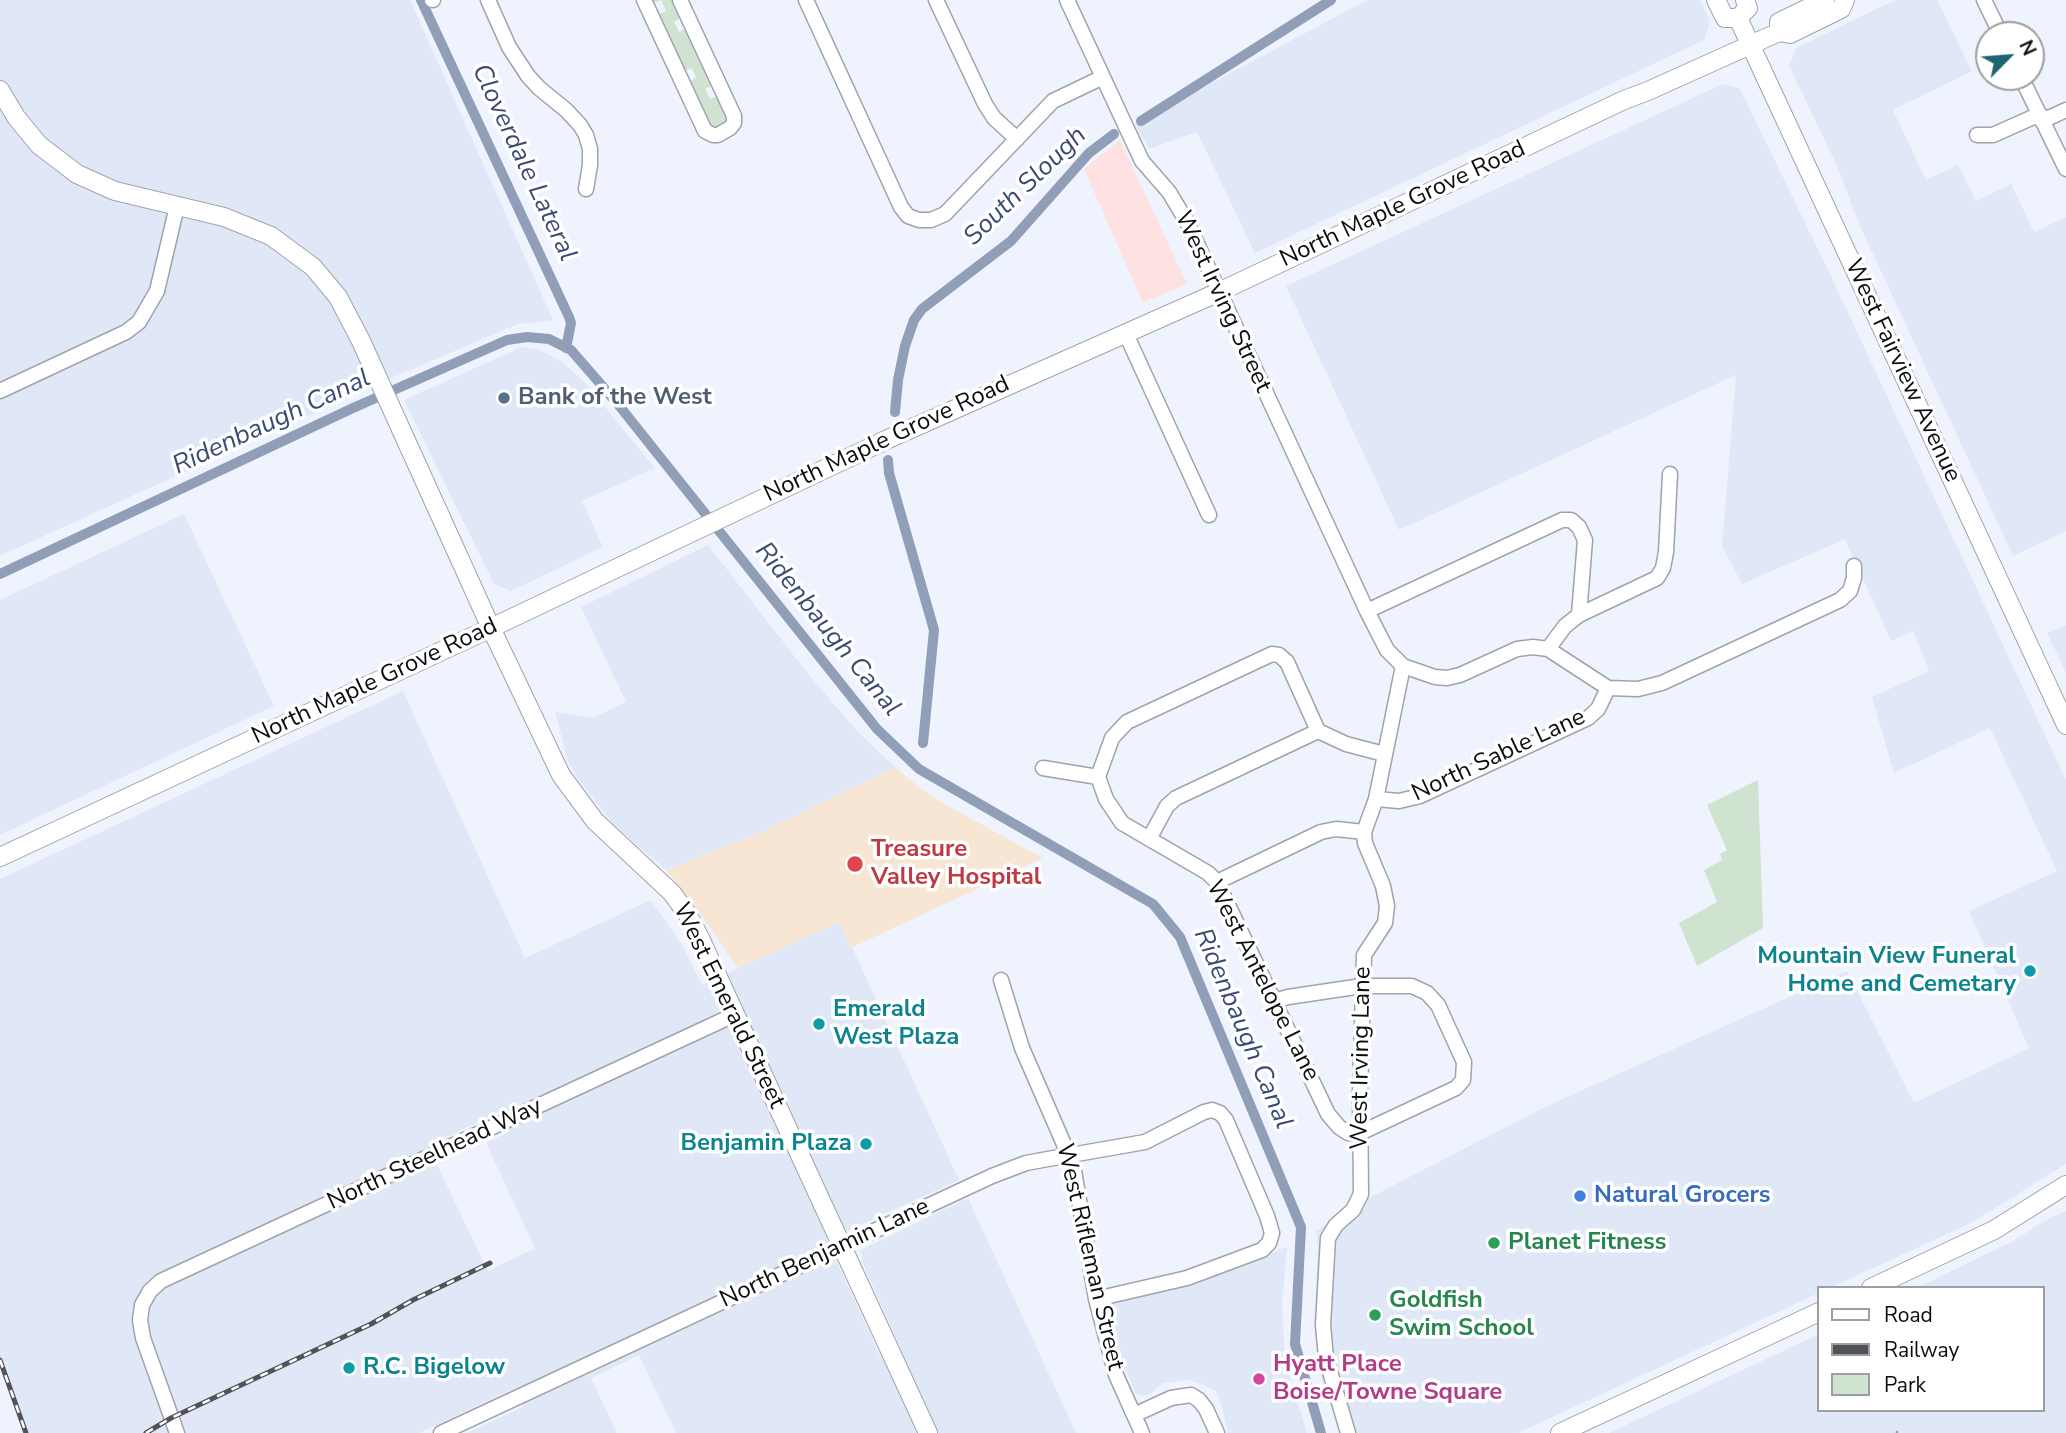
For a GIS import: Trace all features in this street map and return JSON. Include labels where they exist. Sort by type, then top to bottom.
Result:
[{"type":"main road","name":"West Fairview Avenue","points":[[1716,0],[1725,18],[1738,18],[2066,725]]},
{"type":"main road","points":[[1738,18],[1748,8],[1745,0]]},
{"type":"main road","name":"North Maple Grove Road","points":[[1779,32],[1779,22],[1825,0]]},
{"type":"main road","name":"North Maple Grove Road","points":[[0,857],[491,628],[893,436],[1219,292],[1624,100],[1779,32],[1790,34],[1841,9],[1844,0]]},
{"type":"main road","name":"West Emerald Street","points":[[0,90],[28,132],[77,174],[115,191],[242,223],[271,236],[313,267],[338,297],[561,775],[595,821],[661,881],[688,915],[928,1433]]},
{"type":"main road","points":[[1875,1286],[1994,1230],[2066,1185]]},
{"type":"main road","points":[[1560,1433],[1818,1312]]},
{"type":"street","points":[[488,0],[509,47],[523,69],[539,88],[566,110],[586,135],[590,149],[586,189]]},
{"type":"street","points":[[644,0],[705,131],[713,135],[724,132],[734,123],[734,116],[680,0]]},
{"type":"street","points":[[806,0],[901,207],[908,216],[919,220],[931,220],[945,214],[1054,101],[1103,77]]},
{"type":"street","points":[[936,0],[985,104],[994,118],[1017,139]]},
{"type":"street","name":"West Irving Street","points":[[1067,0],[1142,161],[1169,192],[1187,222],[1367,611]]},
{"type":"street","points":[[1984,0],[1994,21]]},
{"type":"street","points":[[2028,91],[2066,169]]},
{"type":"street","points":[[1977,135],[1993,135],[2066,110]]},
{"type":"street","points":[[0,391],[126,332],[139,322],[158,291],[177,206]]},
{"type":"street","points":[[1126,334],[1209,514]]},
{"type":"street","points":[[1548,649],[1565,626],[1579,615],[1657,578],[1663,568],[1666,552],[1670,474]]},
{"type":"street","points":[[1579,615],[1585,540],[1579,527],[1571,520],[1562,520],[1367,611],[1387,650],[1403,666],[1435,677],[1460,675],[1517,649],[1533,647],[1548,649],[1608,688],[1638,689],[1662,683],[1840,600],[1850,591],[1854,566]]},
{"type":"street","points":[[1043,768],[1098,777],[1112,738],[1127,722],[1272,654],[1279,655],[1287,662],[1318,731],[1346,744],[1384,754]]},
{"type":"street","points":[[1217,882],[1321,832],[1336,829],[1364,832],[1376,799],[1403,666]]},
{"type":"street","name":"North Sable Lane","points":[[1376,799],[1399,801],[1420,796],[1588,718],[1598,709],[1608,688]]},
{"type":"street","points":[[1149,839],[1167,806],[1176,798],[1318,731]]},
{"type":"street","name":"West Antelope Lane","points":[[1098,777],[1106,799],[1122,822],[1208,873],[1217,882],[1328,1114],[1348,1133],[1360,1133]]},
{"type":"street","name":"West Irving Lane","points":[[1348,1433],[1326,1359],[1323,1325],[1328,1238],[1336,1225],[1353,1210],[1361,1194],[1364,955],[1385,923],[1387,906],[1364,832]]},
{"type":"street","name":"West Rifleman Street","points":[[1001,980],[1018,1037],[1073,1165],[1096,1299],[1116,1375],[1142,1433]]},
{"type":"street","points":[[1274,1001],[1362,986],[1412,986],[1427,993],[1437,1005],[1464,1062],[1463,1080],[1456,1088],[1360,1133]]},
{"type":"street","name":"North Steelhead Way","points":[[177,1433],[143,1338],[140,1320],[142,1305],[150,1291],[161,1281],[736,1014]]},
{"type":"street","name":"North Benjamin Lane","points":[[441,1433],[992,1176],[1026,1163],[1145,1142],[1204,1112],[1212,1110],[1220,1113],[1226,1120],[1267,1216],[1272,1233],[1269,1243],[1262,1251],[1187,1278],[1096,1299]]},
{"type":"street","points":[[1134,1415],[1171,1398],[1191,1395],[1206,1409],[1217,1433]]},
{"type":"shaded area","points":[[0,0],[410,0],[553,320],[518,324],[396,376],[0,556]]},
{"type":"shaded area","points":[[1367,0],[1700,0],[1710,21],[1704,40],[1255,253],[1197,132],[1149,149],[1135,124]]},
{"type":"shaded area","points":[[1895,0],[1937,0],[1972,71],[1893,110],[1926,180],[1958,165],[1976,201],[2011,184],[2034,232],[2066,217],[2066,531],[2013,556],[1789,66],[1796,48]]},
{"type":"shaded area","points":[[1723,84],[1740,89],[1830,274],[2066,780],[2066,1164],[1973,1222],[1834,1286],[1818,1286],[1818,1293],[1518,1433],[1340,1433],[1321,1376],[1314,1323],[1318,1251],[1316,1231],[1367,1199],[1547,1106],[1847,971],[1914,1103],[2029,1048],[1969,911],[2057,871],[1990,728],[1894,773],[1872,697],[1929,671],[1913,631],[1891,641],[1845,539],[1742,584],[1722,546],[1736,375],[1399,530],[1286,286]]},
{"type":"shaded area","points":[[1120,140],[1187,284],[1143,303],[1084,169]]},
{"type":"shaded area","points":[[522,347],[540,350],[560,361],[582,379],[655,468],[582,501],[603,547],[511,591],[494,584],[404,400]]},
{"type":"shaded area","points":[[184,514],[274,706],[0,835],[0,600]]},
{"type":"shaded area","points":[[708,545],[809,675],[858,732],[895,767],[766,830],[666,870],[614,825],[578,779],[568,761],[555,712],[593,718],[626,702],[581,607]]},
{"type":"shaded area","points":[[2066,625],[2066,673],[2047,633]]},
{"type":"shaded area","points":[[403,691],[525,958],[651,900],[682,945],[702,985],[840,921],[959,1180],[827,1240],[880,1356],[900,1347],[864,1266],[861,1252],[968,1198],[1076,1433],[676,1433],[639,1355],[591,1378],[617,1433],[467,1433],[523,1407],[515,1388],[419,1433],[28,1433],[0,1357],[0,879]],"holes":[[[501,1111],[510,1131],[486,1143],[535,1248],[488,1271],[428,1146]]]},
{"type":"shaded area","name":"Treasure Valley Hospital","points":[[895,767],[946,805],[1043,858],[851,948],[840,922],[738,968],[690,899],[666,870],[766,830]]},
{"type":"shaded area","points":[[2066,1211],[2066,1433],[1609,1433],[1818,1334],[1818,1412],[2045,1412],[2045,1286],[1921,1286],[2013,1241]]},
{"type":"shaded area","points":[[1287,1247],[1282,1303],[1285,1362],[1307,1433],[1228,1433],[1216,1391],[1188,1380],[1163,1383],[1147,1396],[1136,1394],[1121,1360],[1106,1298],[1188,1284]]},
{"type":"green space","points":[[661,0],[674,0],[682,17],[674,22],[679,32],[687,28],[713,85],[705,89],[710,99],[718,96],[727,114],[725,124],[718,128],[709,125],[688,82],[696,78],[692,68],[683,71],[657,15],[666,11]]},
{"type":"green space","points":[[1758,780],[1763,928],[1697,966],[1679,923],[1717,902],[1704,870],[1722,860],[1720,854],[1727,850],[1707,805]]},
{"type":"waterway","name":"Cloverdale Lateral","points":[[421,0],[569,317],[571,323],[566,348]]},
{"type":"waterway","name":"South Slough","points":[[1141,121],[1331,0]]},
{"type":"waterway","name":"South Slough","points":[[895,412],[905,346],[914,320],[922,309],[1011,241],[1089,153],[1114,134]]},
{"type":"waterway","name":"Ridenbaugh Canal","points":[[0,574],[353,408],[507,340],[527,337],[549,339],[571,350],[617,403],[877,729],[919,769],[1153,904],[1180,937],[1301,1227],[1295,1344],[1321,1433]]},
{"type":"waterway","name":"South Slough","points":[[888,460],[889,473],[934,630],[923,743]]},
{"type":"railway","points":[[146,1433],[171,1418],[371,1324],[413,1300],[490,1263]]},
{"type":"railway","points":[[0,1360],[26,1433]]},
{"type":"place","name":"Bank of the West","points":[[504,398]]},
{"type":"place","name":"Treasure Valley Hospital","points":[[855,864]]},
{"type":"place","name":"Mountain View Funeral Home and Cemetary","points":[[2030,971]]},
{"type":"place","name":"Emerald West Plaza","points":[[819,1024]]},
{"type":"place","name":"Benjamin Plaza","points":[[866,1144]]},
{"type":"place","name":"Natural Grocers","points":[[1580,1196]]},
{"type":"place","name":"Planet Fitness","points":[[1494,1243]]},
{"type":"place","name":"Goldfish Swim School","points":[[1375,1315]]},
{"type":"place","name":"R.C. Bigelow","points":[[349,1368]]},
{"type":"place","name":"Hyatt Place Boise/Towne Square","points":[[1259,1379]]}]
